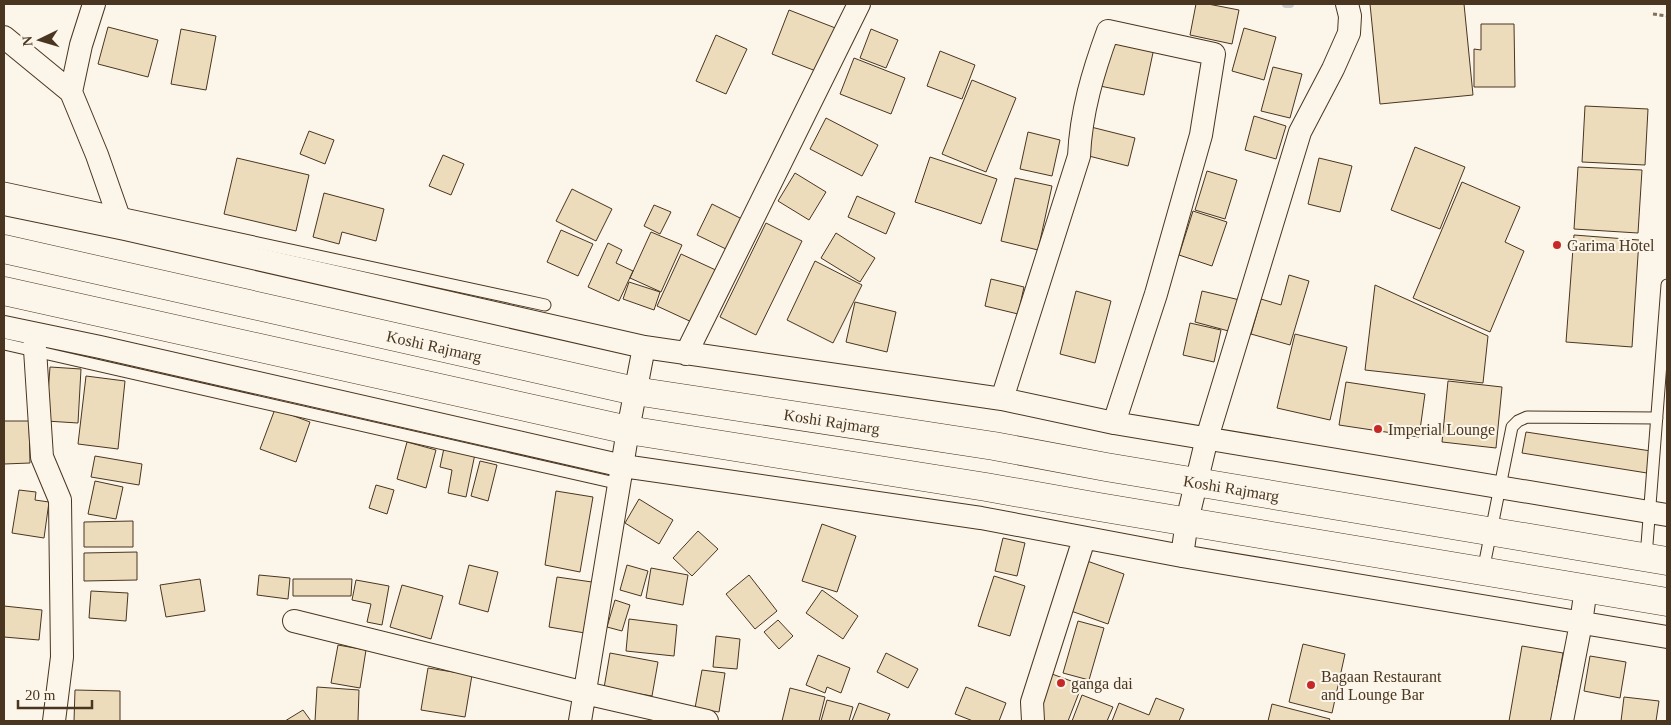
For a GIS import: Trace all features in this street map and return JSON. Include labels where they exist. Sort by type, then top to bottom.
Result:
[{"type":"main road","name":"Koshi Rajmarg","points":[[4,249],[635,391],[994,446],[1106,467],[1657,559]]},
{"type":"main road","points":[[4,291],[628,430],[986,487],[1667,602]]},
{"type":"street","points":[[71,92],[81,45],[94,4]]},
{"type":"street","points":[[686,354],[860,4]]},
{"type":"street","points":[[1182,556],[1187,521],[1207,438],[1300,132],[1333,69],[1349,33],[1350,16],[1348,4]]},
{"type":"street","points":[[1002,400],[1079,156],[1081,128],[1094,68],[1108,31],[1214,54],[1201,135],[1156,294],[1114,423]]},
{"type":"street","points":[[4,37],[71,92],[121,221]]},
{"type":"street","points":[[4,204],[121,221],[644,347],[1002,400],[1114,423],[1659,514]]},
{"type":"street","points":[[4,327],[35,342],[100,347],[621,474],[981,518],[1084,539],[1667,637]]},
{"type":"street","points":[[35,342],[42,457],[60,500],[62,657],[54,721]]},
{"type":"street","points":[[580,721],[628,430],[644,347]]},
{"type":"street","points":[[1032,721],[1032,702],[1084,539]]},
{"type":"street","points":[[1562,721],[1586,588]]},
{"type":"street","points":[[294,621],[707,721]]},
{"type":"lane","points":[[4,188],[121,221],[545,305]]},
{"type":"lane","points":[[1657,559],[1659,514],[1658,418],[1667,285]]},
{"type":"lane","points":[[4,344],[35,342]]},
{"type":"lane","points":[[1483,571],[1512,427],[1518,421],[1527,418],[1658,418]]},
{"type":"path","points":[[1653,14],[1667,16]]},
{"type":"building","points":[[1196,4],[1208,4],[1239,10],[1232,44],[1190,35]]},
{"type":"building","points":[[1370,4],[1464,4],[1473,95],[1380,104]]},
{"type":"building","points":[[789,10],[838,29],[821,73],[772,54]]},
{"type":"building","points":[[1481,24],[1514,24],[1515,87],[1474,87],[1474,49],[1481,50]]},
{"type":"building","points":[[108,27],[158,40],[148,77],[98,64]]},
{"type":"building","points":[[1244,28],[1276,37],[1264,80],[1232,71]]},
{"type":"building","points":[[181,29],[216,36],[206,90],[171,84]]},
{"type":"building","points":[[871,29],[898,40],[886,68],[860,58]]},
{"type":"building","points":[[716,35],[747,49],[726,94],[696,81]]},
{"type":"building","points":[[1109,39],[1154,48],[1144,95],[1100,86]]},
{"type":"building","points":[[940,51],[975,65],[962,99],[927,86]]},
{"type":"building","points":[[854,58],[905,78],[891,114],[840,94]]},
{"type":"building","points":[[1273,67],[1302,74],[1290,118],[1261,111]]},
{"type":"building","points":[[972,80],[1016,98],[986,172],[942,154]]},
{"type":"building","points":[[1585,106],[1648,109],[1645,165],[1582,162]]},
{"type":"building","points":[[1254,116],[1286,126],[1276,159],[1245,150]]},
{"type":"building","points":[[826,118],[878,145],[862,176],[810,149]]},
{"type":"building","points":[[1091,127],[1135,138],[1128,166],[1085,155]]},
{"type":"building","points":[[309,131],[334,140],[325,164],[300,154]]},
{"type":"building","points":[[1028,132],[1060,140],[1052,176],[1020,169]]},
{"type":"building","points":[[1415,147],[1465,167],[1440,229],[1391,210]]},
{"type":"building","points":[[443,155],[464,164],[451,195],[429,186]]},
{"type":"building","points":[[930,157],[997,179],[981,224],[915,202]]},
{"type":"building","points":[[237,158],[309,175],[296,231],[224,214]]},
{"type":"building","points":[[1319,158],[1352,166],[1340,212],[1308,204]]},
{"type":"building","points":[[1578,167],[1642,170],[1638,233],[1574,229]]},
{"type":"building","points":[[1207,171],[1237,180],[1225,219],[1195,210]]},
{"type":"building","points":[[795,173],[826,192],[809,220],[778,201]]},
{"type":"building","points":[[1015,178],[1052,186],[1038,250],[1001,241]]},
{"type":"building","points":[[1462,182],[1520,207],[1505,242],[1524,251],[1490,332],[1413,298]]},
{"type":"building","points":[[572,189],[612,209],[596,241],[556,221]]},
{"type":"building","points":[[324,193],[384,209],[376,241],[342,232],[339,244],[313,237]]},
{"type":"building","points":[[857,196],[895,213],[886,234],[848,217]]},
{"type":"building","points":[[712,204],[744,220],[730,251],[697,235]]},
{"type":"building","points":[[654,205],[671,212],[660,234],[644,226]]},
{"type":"building","points":[[1193,211],[1227,222],[1212,266],[1179,255]]},
{"type":"building","points":[[766,223],[802,241],[756,335],[720,317]]},
{"type":"building","points":[[561,230],[593,244],[578,276],[547,262]]},
{"type":"building","points":[[651,232],[682,245],[661,292],[630,278]]},
{"type":"building","points":[[836,233],[875,258],[860,282],[821,258]]},
{"type":"building","points":[[1574,235],[1639,240],[1632,347],[1566,342]]},
{"type":"building","points":[[608,243],[622,250],[616,263],[633,271],[619,301],[588,287]]},
{"type":"building","points":[[681,254],[720,272],[696,324],[657,306]]},
{"type":"building","points":[[815,261],[862,285],[833,343],[787,320]]},
{"type":"building","points":[[1289,275],[1309,281],[1290,345],[1251,334],[1261,299],[1281,305]]},
{"type":"building","points":[[991,279],[1024,287],[1018,314],[985,306]]},
{"type":"building","points":[[629,282],[660,292],[654,310],[623,299]]},
{"type":"building","points":[[1375,285],[1488,336],[1483,383],[1365,370]]},
{"type":"building","points":[[1076,291],[1111,301],[1095,363],[1060,354]]},
{"type":"building","points":[[1202,291],[1244,301],[1236,333],[1195,322]]},
{"type":"building","points":[[855,302],[896,312],[887,352],[846,342]]},
{"type":"building","points":[[1190,323],[1221,330],[1214,362],[1183,355]]},
{"type":"building","points":[[1295,334],[1347,347],[1330,420],[1277,408]]},
{"type":"building","points":[[50,367],[81,369],[78,423],[46,421]]},
{"type":"building","points":[[86,376],[125,381],[118,449],[78,444]]},
{"type":"building","points":[[1448,381],[1502,387],[1496,448],[1442,442]]},
{"type":"building","points":[[1346,382],[1425,394],[1419,437],[1339,425]]},
{"type":"building","points":[[275,409],[310,422],[296,462],[260,449]]},
{"type":"building","points":[[4,421],[29,421],[30,463],[4,464]]},
{"type":"building","points":[[1526,432],[1651,451],[1647,473],[1522,453]]},
{"type":"building","points":[[407,442],[436,450],[426,488],[397,479]]},
{"type":"building","points":[[444,448],[475,454],[466,497],[448,493],[452,470],[440,467]]},
{"type":"building","points":[[95,456],[142,464],[139,485],[91,477]]},
{"type":"building","points":[[480,461],[497,465],[488,501],[471,496]]},
{"type":"building","points":[[95,481],[123,487],[116,519],[88,514]]},
{"type":"building","points":[[376,485],[394,490],[387,514],[369,508]]},
{"type":"building","points":[[19,490],[36,492],[35,500],[49,502],[44,538],[12,533]]},
{"type":"building","points":[[556,491],[593,497],[580,572],[545,565]]},
{"type":"building","points":[[639,499],[673,520],[659,544],[625,523]]},
{"type":"building","points":[[133,521],[133,547],[84,547],[84,522]]},
{"type":"building","points":[[822,524],[856,536],[837,592],[802,581]]},
{"type":"building","points":[[698,531],[718,549],[692,576],[673,558]]},
{"type":"building","points":[[1003,538],[1025,543],[1017,576],[995,571]]},
{"type":"building","points":[[137,552],[137,580],[84,581],[84,553]]},
{"type":"building","points":[[1087,561],[1124,574],[1108,624],[1071,611]]},
{"type":"building","points":[[469,565],[498,572],[488,612],[459,604]]},
{"type":"building","points":[[627,565],[648,571],[641,596],[620,590]]},
{"type":"building","points":[[651,568],[688,575],[683,605],[646,598]]},
{"type":"building","points":[[259,575],[290,578],[288,599],[257,595]]},
{"type":"building","points":[[749,575],[777,611],[755,629],[726,594]]},
{"type":"building","points":[[994,576],[1025,586],[1010,636],[978,626]]},
{"type":"building","points":[[557,577],[592,582],[585,633],[549,627]]},
{"type":"building","points":[[200,579],[205,611],[166,617],[160,585]]},
{"type":"building","points":[[293,579],[352,579],[351,596],[293,596]]},
{"type":"building","points":[[356,580],[389,586],[382,625],[367,622],[371,604],[352,600]]},
{"type":"building","points":[[402,585],[443,596],[431,639],[390,627]]},
{"type":"building","points":[[822,590],[858,616],[843,639],[806,613]]},
{"type":"building","points":[[91,591],[128,593],[126,621],[89,618]]},
{"type":"building","points":[[615,600],[630,605],[622,631],[607,627]]},
{"type":"building","points":[[4,606],[42,610],[39,640],[4,637]]},
{"type":"building","points":[[629,619],[677,625],[674,656],[626,651]]},
{"type":"building","points":[[778,620],[793,636],[779,649],[764,632]]},
{"type":"building","points":[[1078,621],[1104,628],[1089,680],[1063,673]]},
{"type":"building","points":[[716,636],[740,639],[737,669],[713,667]]},
{"type":"building","points":[[1303,644],[1345,654],[1332,713],[1289,702]]},
{"type":"building","points":[[338,645],[366,650],[360,688],[331,683]]},
{"type":"building","points":[[1522,646],[1563,653],[1551,721],[1509,721]]},
{"type":"building","points":[[610,653],[658,662],[652,696],[604,688]]},
{"type":"building","points":[[886,653],[918,669],[908,688],[877,672]]},
{"type":"building","points":[[818,655],[850,668],[841,693],[827,687],[825,693],[806,685]]},
{"type":"building","points":[[1590,656],[1626,662],[1620,698],[1584,691]]},
{"type":"building","points":[[428,668],[472,675],[465,717],[421,710]]},
{"type":"building","points":[[702,670],[725,673],[719,712],[695,708]]},
{"type":"building","points":[[1052,674],[1082,685],[1068,721],[1033,721]]},
{"type":"building","points":[[317,687],[359,690],[358,721],[315,721]]},
{"type":"building","points":[[966,687],[1006,703],[999,721],[973,721],[955,714]]},
{"type":"building","points":[[790,688],[825,697],[819,721],[782,721]]},
{"type":"building","points":[[75,690],[120,691],[120,721],[74,721]]},
{"type":"building","points":[[1082,695],[1113,707],[1107,721],[1072,721]]},
{"type":"building","points":[[1624,697],[1659,701],[1656,721],[1621,721]]},
{"type":"building","points":[[1156,698],[1184,709],[1179,721],[1112,721],[1119,703],[1149,715]]},
{"type":"building","points":[[827,700],[853,707],[849,721],[821,721]]},
{"type":"building","points":[[859,703],[890,714],[887,721],[852,721]]},
{"type":"building","points":[[1272,704],[1330,719],[1329,721],[1268,721]]},
{"type":"building","points":[[303,710],[311,721],[285,721]]},
{"type":"place","name":"Garima Hotel","points":[[1557,245]]},
{"type":"place","name":"Imperial Lounge","points":[[1378,429]]},
{"type":"place","name":"ganga dai","points":[[1061,683]]},
{"type":"place","name":"Bagaan Restaurant and Lounge Bar","points":[[1311,685]]}]
